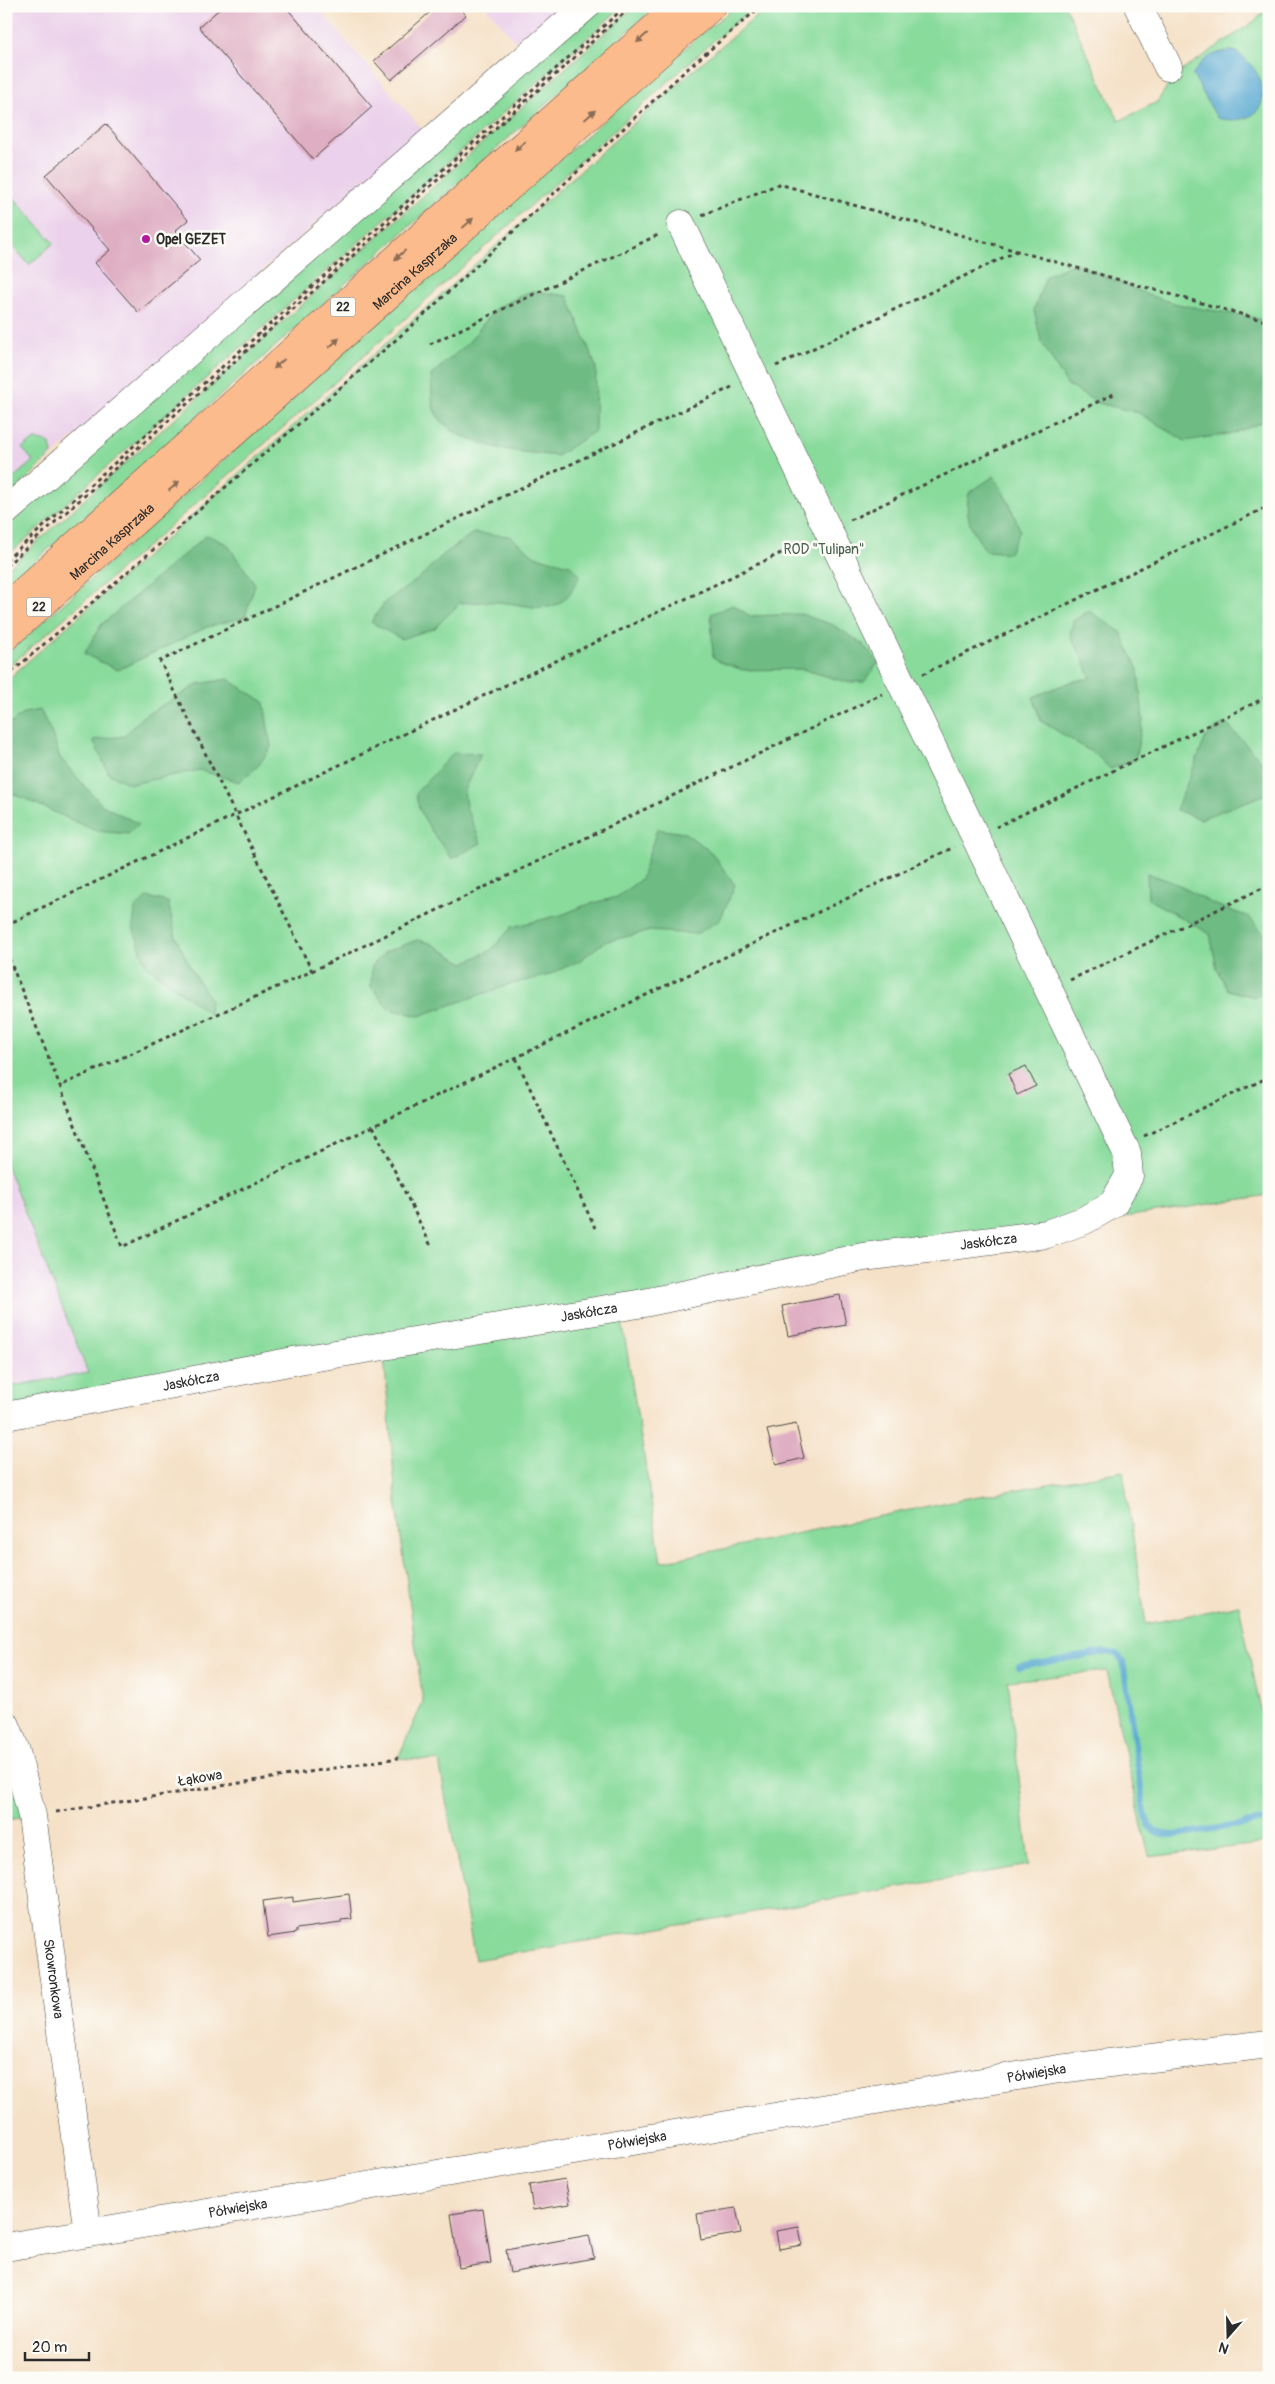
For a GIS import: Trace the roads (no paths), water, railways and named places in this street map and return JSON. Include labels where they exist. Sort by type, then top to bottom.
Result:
[{"type":"main road","name":"Marcina Kasprzaka","points":[[6,607],[679,6]]},
{"type":"main road","name":"Marcina Kasprzaka","points":[[6,636],[712,6]]},
{"type":"street","points":[[6,511],[586,6]]},
{"type":"street","points":[[1138,6],[1168,67]]},
{"type":"street","name":"Jaskółcza","points":[[6,1416],[299,1360],[644,1303],[863,1257],[1047,1234],[1085,1220],[1113,1204],[1128,1179],[1125,1148],[681,224]]},
{"type":"street","name":"Skowronkowa","points":[[6,1725],[15,1748],[32,1816],[88,2233]]},
{"type":"street","name":"Półwiejska","points":[[6,2247],[1059,2069],[1269,2044]]},
{"type":"water","points":[[1234,51],[1247,61],[1257,73],[1262,86],[1263,98],[1259,109],[1250,116],[1236,120],[1217,118],[1193,75],[1205,60],[1215,54]]},
{"type":"waterway","points":[[1019,1667],[1105,1652],[1117,1654],[1123,1661],[1144,1809],[1153,1830],[1162,1834],[1176,1835],[1269,1820]]},
{"type":"place","name":"Opel GEZET","points":[[146,239]]},
{"type":"park label","name":"ROD \"Tulipan\"","points":[[824,549]]}]
